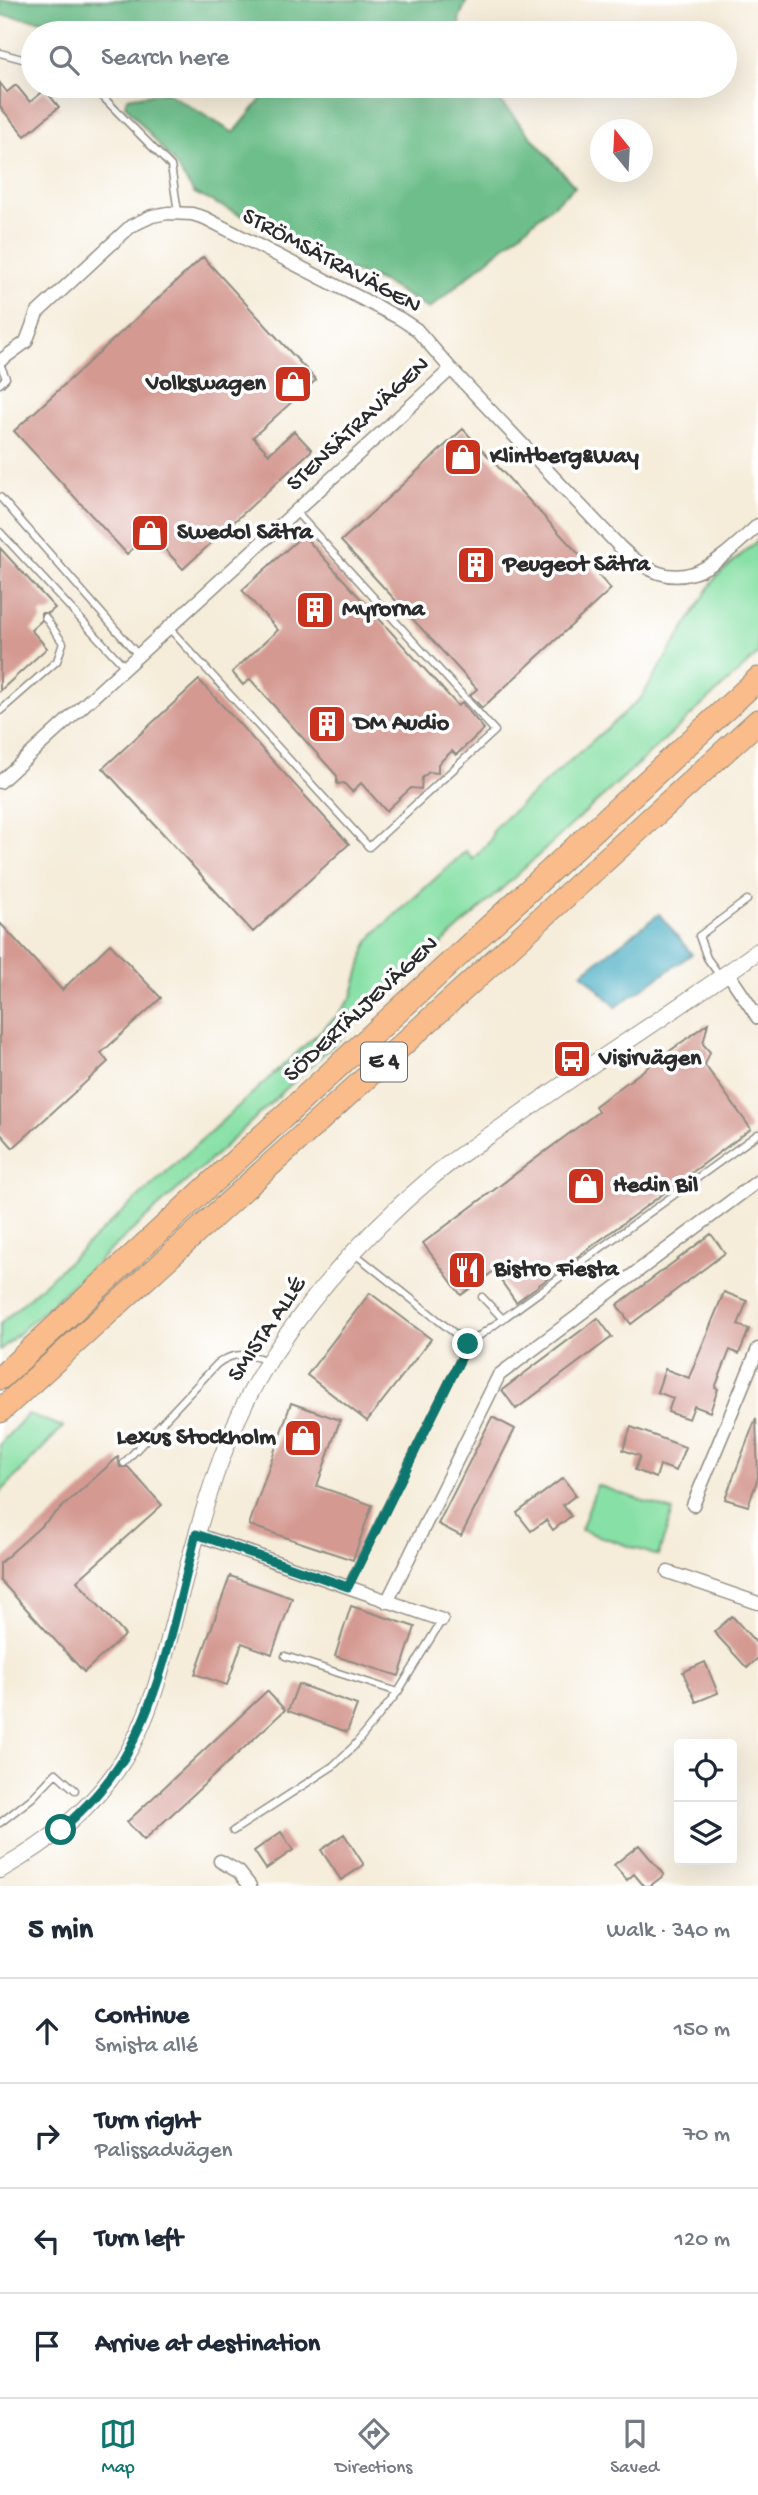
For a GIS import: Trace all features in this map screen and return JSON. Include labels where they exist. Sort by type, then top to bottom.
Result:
[{"type":"highway","name":"SÖDERTÄLJEVÄGEN","points":[[0,1378],[758,679]]},
{"type":"highway","name":"E 4","points":[[0,1411],[758,721]]},
{"type":"street","name":"STRÖMSÄTRAVÄGEN","points":[[0,363],[26,342],[37,313],[131,226],[152,216],[178,212],[205,218],[399,317],[416,329],[620,547],[645,568],[675,576],[702,570],[723,557],[758,525]]},
{"type":"street","name":"STENSÄTRAVÄGEN","points":[[0,782],[451,369]]},
{"type":"street","name":"SMISTA ALLÉ","points":[[0,1870],[61,1830],[102,1790],[137,1736],[163,1663],[196,1534],[230,1438],[269,1360],[306,1308],[352,1252],[432,1176],[758,951]]},
{"type":"street","points":[[724,975],[758,1018]]},
{"type":"street","points":[[387,1602],[499,1375],[758,1181]]},
{"type":"street","points":[[693,1505],[758,1349]]},
{"type":"street","points":[[196,1534],[442,1619]]},
{"type":"street","points":[[668,1572],[758,1603]]},
{"type":"street","points":[[220,1861],[239,1872],[250,1886]]},
{"type":"lane","points":[[0,53],[21,59]]},
{"type":"lane","points":[[104,98],[171,166],[178,212]]},
{"type":"lane","points":[[0,363],[6,378],[0,384]]},
{"type":"lane","points":[[0,497],[139,656]]},
{"type":"lane","name":"STENSÄTRAVÄGEN","points":[[169,628],[369,846],[495,731],[296,512]]},
{"type":"lane","points":[[0,532],[126,668]]},
{"type":"lane","points":[[0,711],[57,661],[63,643],[45,617]]},
{"type":"lane","points":[[724,975],[708,958],[699,936],[747,900]]},
{"type":"lane","points":[[348,1587],[468,1344],[758,1134]]},
{"type":"lane","points":[[352,1252],[468,1344]]},
{"type":"lane","points":[[482,1297],[503,1319]]},
{"type":"lane","points":[[124,1463],[217,1364],[227,1357],[246,1354],[269,1360]]},
{"type":"lane","points":[[233,1831],[333,1766],[354,1746],[398,1692],[442,1619]]},
{"type":"lane","points":[[285,1656],[398,1692]]},
{"type":"lane","points":[[0,1823],[32,1798],[56,1773],[75,1790]]},
{"type":"green space","points":[[0,0],[467,0],[459,21],[44,21],[0,15]]},
{"type":"green space","points":[[127,98],[176,98],[234,133],[262,98],[497,98],[575,187],[429,309],[383,282],[327,262],[249,219],[194,193],[172,160],[125,105]]},
{"type":"green space","points":[[758,540],[758,654],[219,1152],[0,1350],[0,1324],[337,1016],[352,997],[366,947],[374,934],[466,851],[473,859],[490,841],[494,828],[641,698],[716,577]]},
{"type":"green space","points":[[28,1414],[63,1427],[0,1493],[0,1444]]},
{"type":"green space","points":[[597,1485],[673,1511],[658,1556],[581,1530]]},
{"type":"water","points":[[659,914],[692,954],[616,1007],[582,973]]},
{"type":"building","points":[[0,83],[7,92],[16,85],[21,91],[21,98],[27,98],[30,102],[35,98],[52,98],[59,107],[25,136],[0,107]]},
{"type":"building","points":[[203,257],[316,380],[253,437],[269,454],[294,431],[312,450],[183,569],[150,533],[127,554],[14,431]]},
{"type":"building","name":"Peugeot Sätra","points":[[463,429],[611,589],[482,708],[470,695],[477,689],[341,541]]},
{"type":"building","points":[[303,535],[458,706],[462,703],[484,729],[456,755],[452,751],[438,764],[438,773],[429,772],[422,778],[421,789],[411,788],[386,811],[361,783],[352,792],[344,783],[337,784],[337,776],[250,679],[243,685],[232,672],[278,630],[242,590]]},
{"type":"building","points":[[0,548],[55,608],[49,613],[41,613],[41,621],[31,630],[47,648],[0,691]]},
{"type":"building","points":[[199,680],[349,844],[253,932],[103,768]]},
{"type":"building","points":[[0,923],[62,990],[110,944],[161,998],[101,1053],[108,1062],[13,1148],[0,1133]]},
{"type":"building","name":"Hedin Bil","points":[[708,1023],[703,1044],[710,1052],[705,1065],[751,1129],[516,1302],[494,1271],[461,1295],[423,1243],[598,1112],[595,1106]]},
{"type":"building","points":[[711,1234],[725,1253],[631,1324],[617,1305]]},
{"type":"building","points":[[724,1292],[747,1301],[738,1325],[749,1329],[739,1354],[730,1350],[715,1388],[718,1389],[710,1412],[694,1406],[689,1419],[668,1412],[673,1398],[657,1392],[665,1369],[689,1378]]},
{"type":"building","points":[[370,1293],[431,1339],[367,1421],[307,1375]]},
{"type":"building","points":[[598,1318],[612,1337],[516,1409],[502,1390]]},
{"type":"building","points":[[291,1403],[340,1420],[317,1486],[372,1505],[353,1560],[249,1525]]},
{"type":"building","points":[[492,1417],[515,1429],[461,1536],[438,1524]]},
{"type":"building","points":[[756,1418],[758,1478],[748,1506],[725,1499]]},
{"type":"building","points":[[631,1427],[685,1447],[676,1471],[660,1465],[656,1478],[635,1470],[640,1456],[623,1450]]},
{"type":"building","points":[[118,1457],[120,1467],[128,1467],[162,1505],[77,1581],[125,1635],[84,1672],[0,1580],[0,1563]]},
{"type":"building","points":[[563,1478],[576,1495],[563,1505],[571,1516],[553,1530],[546,1520],[531,1531],[517,1513]]},
{"type":"building","points":[[230,1576],[292,1598],[272,1654],[242,1643],[227,1685],[195,1674]]},
{"type":"building","points":[[351,1606],[415,1627],[399,1676],[335,1656]]},
{"type":"building","points":[[732,1616],[758,1645],[758,1658],[747,1668],[714,1632]]},
{"type":"building","points":[[705,1662],[718,1693],[696,1702],[683,1672]]},
{"type":"building","points":[[298,1684],[357,1705],[347,1732],[288,1711]]},
{"type":"building","points":[[267,1691],[285,1710],[144,1840],[127,1822]]},
{"type":"building","points":[[281,1832],[293,1850],[266,1869],[254,1851]]},
{"type":"building","points":[[344,1834],[364,1865],[341,1880],[321,1850]]},
{"type":"building","points":[[639,1845],[664,1875],[650,1886],[644,1886],[634,1874],[627,1880],[614,1865]]},
{"type":"place","name":"Volkswagen","points":[[293,384]]},
{"type":"place","name":"Klintberg&Way","points":[[463,457]]},
{"type":"place","name":"Swedol Sätra","points":[[150,533]]},
{"type":"place","name":"Peugeot Sätra","points":[[476,565]]},
{"type":"place","name":"Myrorna","points":[[315,610]]},
{"type":"place","name":"DM Audio","points":[[327,724]]},
{"type":"place","name":"Visirvägen","points":[[572,1059]]},
{"type":"place","name":"Hedin Bil","points":[[586,1186]]},
{"type":"place","name":"Bistro Fiesta","points":[[467,1270]]},
{"type":"place","name":"Lexus Stockholm","points":[[303,1438]]},
{"type":"route","points":[[61,1830],[102,1790],[137,1736],[163,1663],[196,1534],[348,1587],[468,1344]]}]
